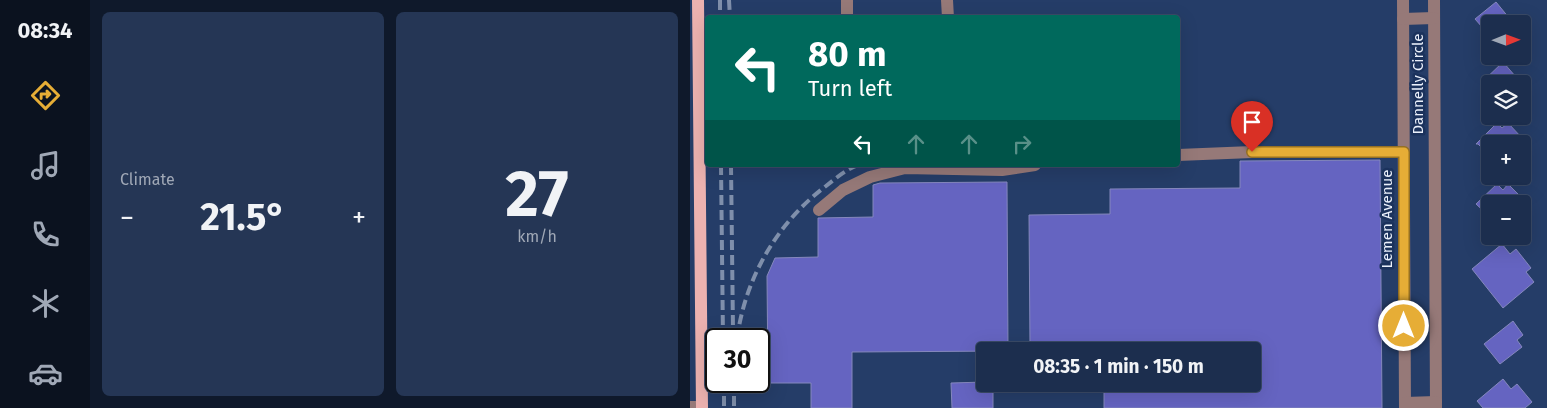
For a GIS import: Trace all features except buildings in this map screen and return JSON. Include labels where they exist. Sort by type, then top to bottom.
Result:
[{"type":"main road","points":[[698,0],[703,28],[698,408]]},
{"type":"street","points":[[847,0],[847,15]]},
{"type":"street","points":[[947,0],[948,15]]},
{"type":"street","name":"Lemen Avenue","points":[[1403,0],[1405,406]]},
{"type":"street","name":"Dannelly Circle","points":[[1434,0],[1436,405]]},
{"type":"street","points":[[1403,18],[1434,18]]},
{"type":"street","points":[[1180,155],[1252,152],[1404,152]]},
{"type":"street","points":[[820,210],[843,190],[870,177],[904,168],[1002,170],[1022,167]]},
{"type":"street","points":[[1405,406],[1436,405]]},
{"type":"railway","points":[[720,0],[720,15]]},
{"type":"railway","points":[[729,0],[730,15]]},
{"type":"railway","points":[[721,167],[723,328]]},
{"type":"railway","points":[[731,167],[733,328]]},
{"type":"railway","points":[[739,328],[747,295],[766,254],[778,235],[808,201],[842,174],[854,167]]},
{"type":"railway","points":[[724,393],[724,408]]},
{"type":"railway","points":[[734,393],[734,408]]},
{"type":"route","points":[[1252,152],[1404,152],[1404,326]]}]
